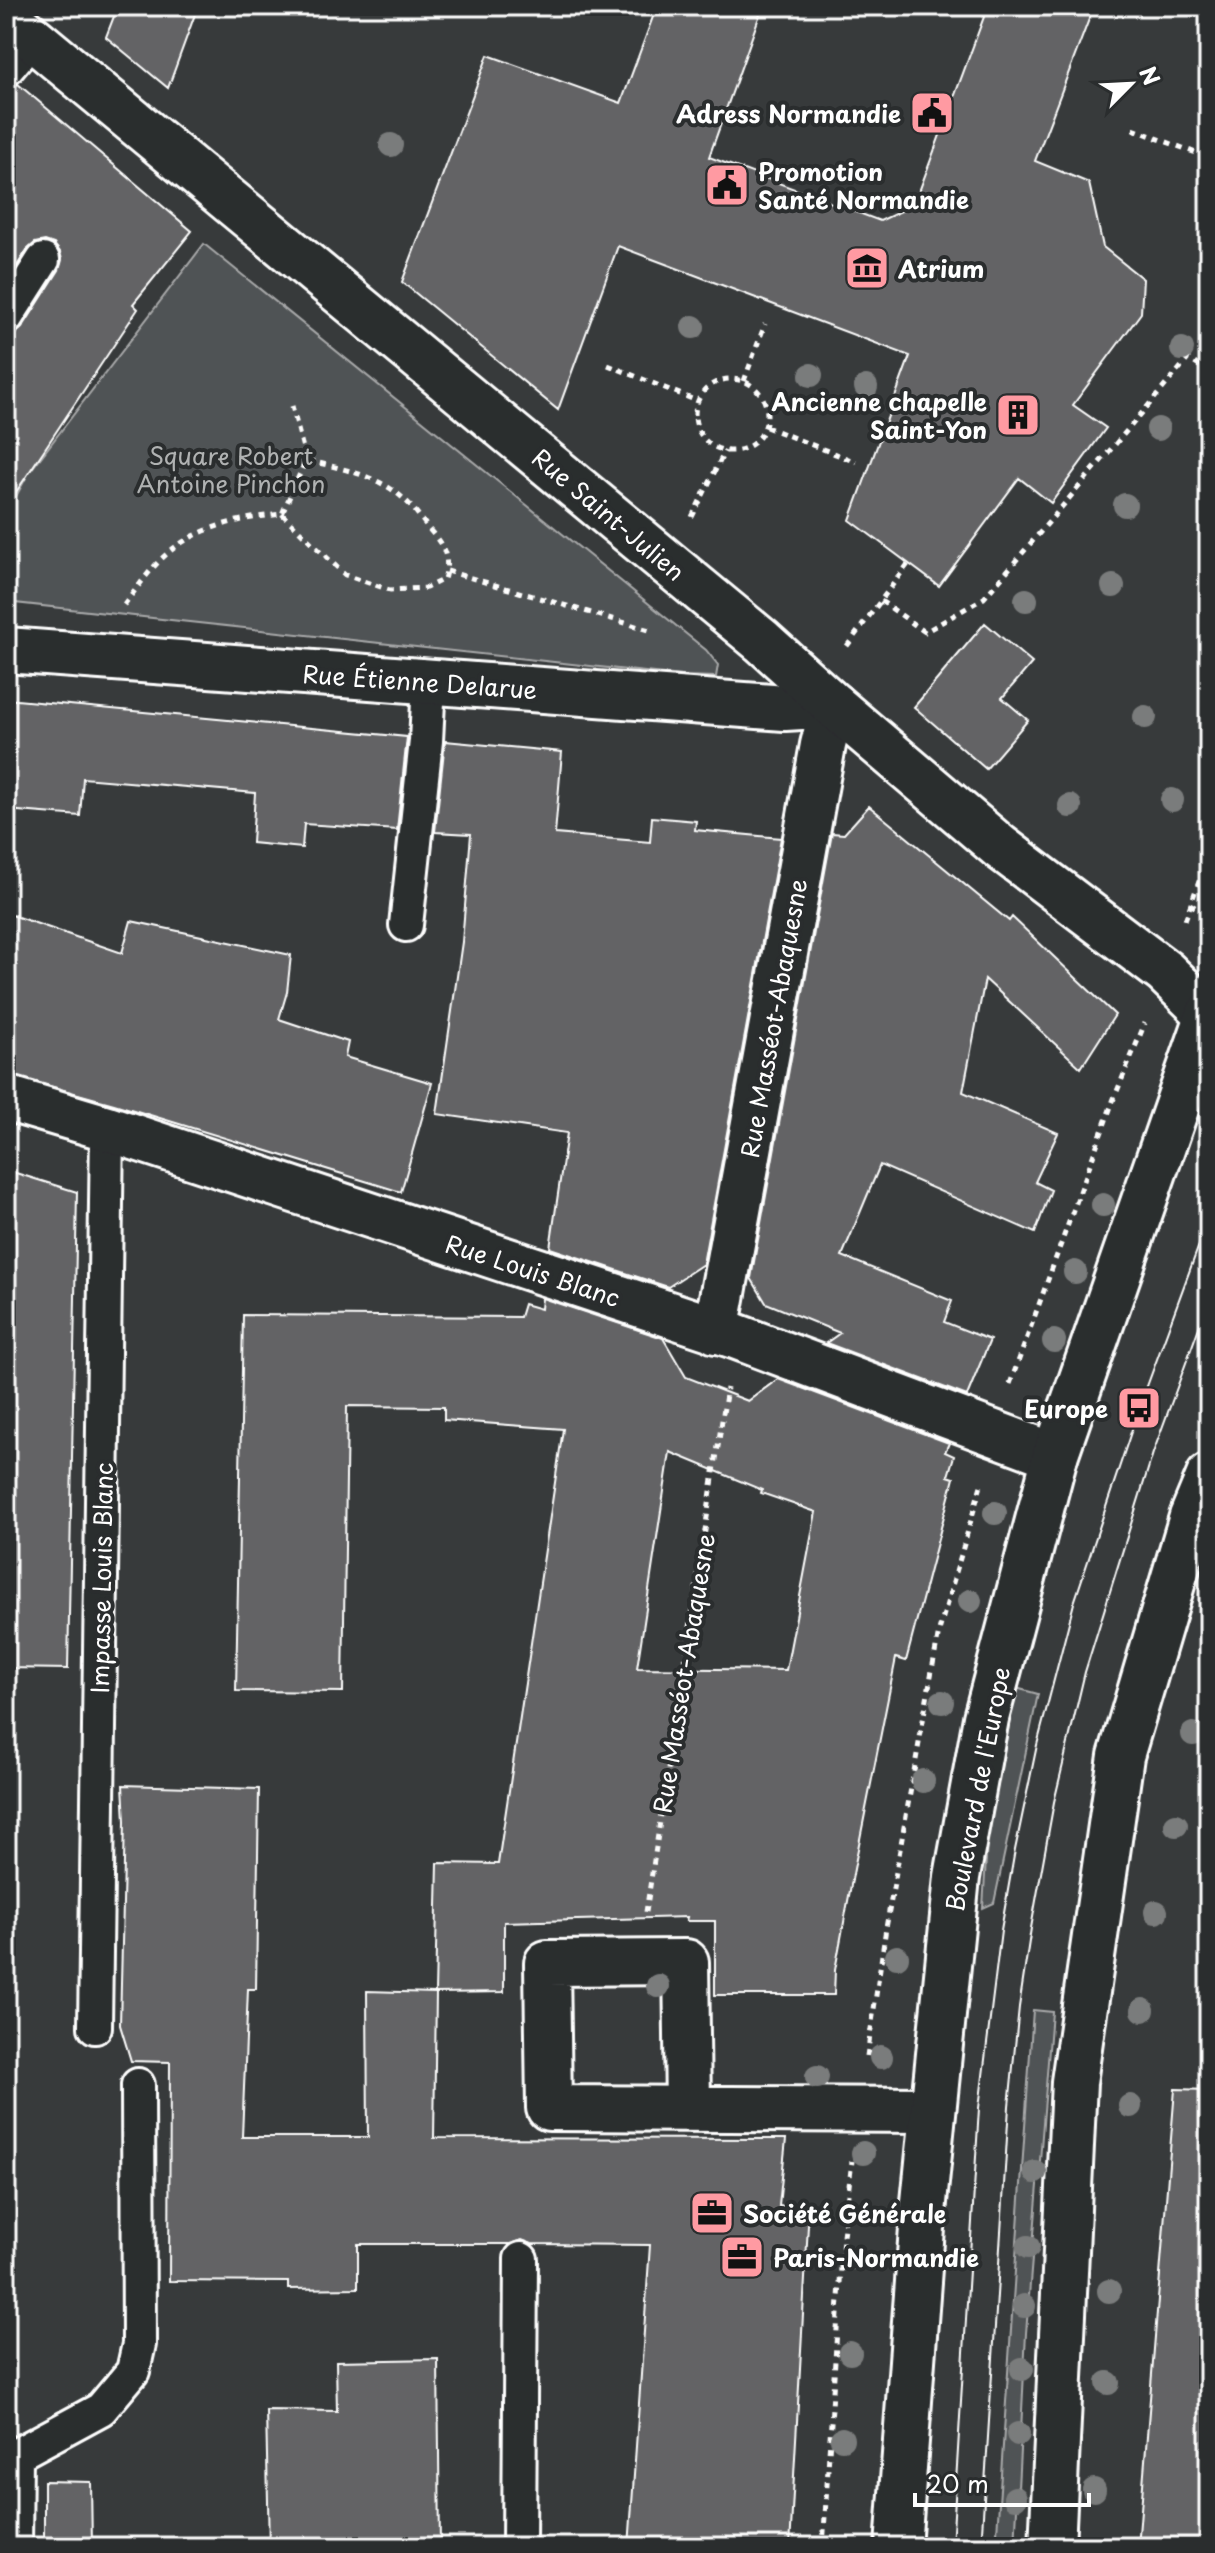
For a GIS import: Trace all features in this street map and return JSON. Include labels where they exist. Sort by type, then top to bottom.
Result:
[{"type":"street","name":"Rue Saint-Julien","points":[[15,42],[750,631],[1000,847],[1165,972],[1209,1014]]},
{"type":"street","name":"Rue Étienne Delarue","points":[[6,650],[785,708],[833,705]]},
{"type":"street","name":"Rue Masséot-Abaquesne","points":[[726,1334],[823,745],[833,705]]},
{"type":"street","name":"Boulevard de l'Europe","points":[[898,2547],[932,2110],[957,1877],[986,1718],[1055,1456],[1209,1014]]},
{"type":"street","name":"Rue Louis Blanc","points":[[6,1098],[107,1128],[726,1334],[1055,1456]]},
{"type":"street","points":[[1052,2547],[1074,2082],[1121,1756],[1200,1521],[1209,1476]]},
{"type":"street","points":[[688,2107],[686,1962],[547,1963],[549,2108],[932,2110]]},
{"type":"lane","points":[[6,318],[43,260]]},
{"type":"lane","points":[[406,925],[426,741],[429,682]]},
{"type":"lane","name":"Impasse Louis Blanc","points":[[95,2027],[107,1128]]},
{"type":"lane","points":[[15,2547],[16,2455],[101,2409],[133,2371],[139,2344],[138,2085]]},
{"type":"lane","points":[[519,2547],[521,2259]]},
{"type":"path","points":[[1133,129],[1209,158]]},
{"type":"path","points":[[744,381],[765,324]]},
{"type":"path","points":[[881,601],[925,632],[984,598],[1188,359],[1209,372]]},
{"type":"path","points":[[608,365],[697,401]]},
{"type":"path","points":[[725,379],[744,381],[754,386],[764,398],[766,427],[759,439],[747,448],[734,452],[720,450],[707,443],[698,432],[694,419],[697,401],[710,384],[725,379]]},
{"type":"path","points":[[282,514],[306,460],[292,406]]},
{"type":"path","points":[[766,427],[856,462]]},
{"type":"path","points":[[691,518],[725,451]]},
{"type":"path","points":[[115,615],[167,553],[194,534],[252,517],[282,514],[345,575],[390,590],[426,588],[444,579],[448,565],[444,546],[404,499],[381,484],[306,460]]},
{"type":"path","points":[[847,646],[908,564]]},
{"type":"path","points":[[447,571],[653,631]]},
{"type":"path","points":[[1183,925],[1209,854]]},
{"type":"path","points":[[1190,904],[1209,916]]},
{"type":"path","name":"Rue Masséot-Abaquesne","points":[[639,1962],[726,1334]]},
{"type":"green space","name":"Square Robert Antoine Pinchon","points":[[204,244],[706,650],[718,665],[716,677],[682,676],[6,602],[6,515],[28,474]]},
{"type":"green space","points":[[1016,1688],[1038,1694],[994,1903],[983,1908],[987,1842]]},
{"type":"green space","points":[[1033,2010],[1052,2012],[1026,2333],[1015,2547],[996,2547]]},
{"type":"building","points":[[118,6],[198,6],[168,88],[106,37]]},
{"type":"building","name":"Atrium","points":[[657,6],[763,6],[709,157],[880,221],[914,205],[988,6],[1094,6],[1035,161],[1089,183],[1103,247],[1143,279],[1141,313],[1073,405],[1106,428],[1051,503],[1019,478],[939,586],[850,520],[910,356],[618,246],[558,410],[402,282],[488,55],[621,103]]},
{"type":"building","points":[[18,84],[192,231],[133,304],[138,309],[6,507],[6,337],[22,328],[59,270],[62,260],[54,244],[45,241],[35,243],[6,283],[6,89]]},
{"type":"building","points":[[985,623],[1032,663],[1002,698],[1028,720],[986,769],[914,707]]},
{"type":"building","points":[[6,699],[407,737],[397,830],[304,824],[302,848],[252,843],[255,793],[83,778],[80,816],[6,810]]},
{"type":"building","points":[[445,741],[562,752],[555,834],[650,842],[652,817],[696,821],[695,830],[781,838],[703,1264],[668,1287],[550,1248],[567,1133],[437,1114],[462,942],[471,834],[435,832]]},
{"type":"building","points":[[869,806],[1009,921],[1012,917],[1115,1015],[1081,1068],[985,979],[963,1092],[1058,1133],[1035,1182],[1051,1190],[1035,1233],[880,1165],[842,1256],[952,1301],[944,1322],[990,1340],[967,1396],[826,1343],[840,1333],[766,1303],[751,1278],[832,833],[844,834]]},
{"type":"building","points":[[6,913],[122,953],[131,921],[291,955],[287,992],[279,1019],[348,1042],[345,1057],[432,1083],[401,1192],[6,1074]]},
{"type":"building","points":[[6,1170],[77,1192],[68,1669],[6,1668]]},
{"type":"building","points":[[542,1298],[663,1338],[686,1377],[748,1401],[778,1379],[949,1443],[945,1452],[954,1456],[948,1476],[954,1478],[906,1661],[896,1658],[835,1970],[834,1995],[715,1995],[715,1921],[686,1921],[687,1917],[504,1922],[504,1992],[436,1993],[434,2138],[786,2139],[779,2206],[809,2207],[790,2547],[629,2547],[650,2245],[532,2244],[522,2240],[510,2244],[358,2244],[358,2288],[288,2289],[288,2282],[169,2281],[170,2062],[131,2061],[120,2025],[125,1821],[123,1785],[259,1789],[256,1989],[248,1989],[242,2137],[368,2137],[367,1991],[435,1993],[438,1863],[498,1864],[563,1429],[444,1420],[444,1407],[347,1406],[343,1692],[236,1691],[243,1315],[520,1317],[524,1304],[541,1309]],"holes":[[[670,1452],[762,1490],[761,1493],[816,1512],[786,1670],[637,1668]]]},
{"type":"building","points":[[1175,2089],[1209,2090],[1209,2547],[1138,2547]]},
{"type":"building","points":[[438,2359],[440,2547],[269,2547],[266,2410],[337,2411],[336,2361]]},
{"type":"building","points":[[44,2481],[91,2482],[92,2547],[44,2547]]},
{"type":"tram line","points":[[952,2547],[979,2108],[1001,1930],[1015,1850],[1037,1745],[1074,1603],[1139,1408],[1209,1218]]},
{"type":"tram line","points":[[981,2547],[1009,2106],[1019,2007],[1054,1802],[1085,1672],[1153,1453],[1209,1300]]},
{"type":"place","name":"Adress Normandie","points":[[932,113]]},
{"type":"place","name":"Promotion Santé Normandie","points":[[727,185]]},
{"type":"place","name":"Atrium","points":[[867,268]]},
{"type":"place","name":"Ancienne chapelle Saint-Yon","points":[[1018,415]]},
{"type":"place","name":"Europe","points":[[1139,1408]]},
{"type":"place","name":"Société Générale","points":[[712,2213]]},
{"type":"place","name":"Paris-Normandie","points":[[742,2257]]}]
